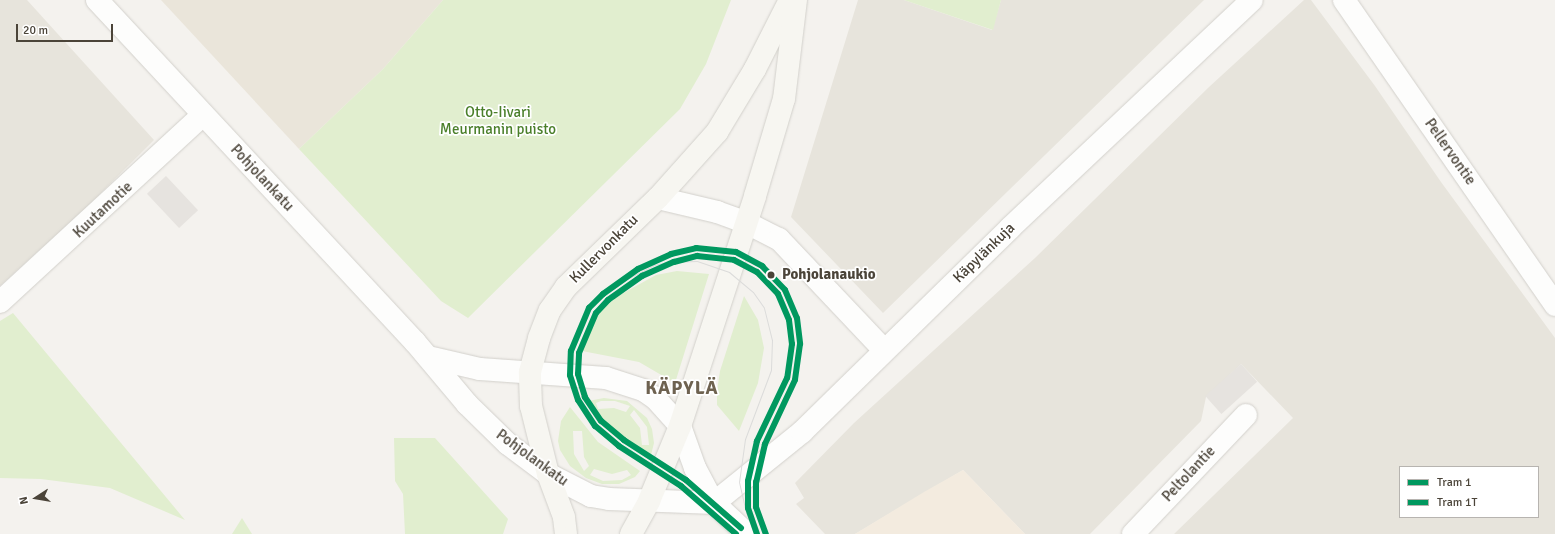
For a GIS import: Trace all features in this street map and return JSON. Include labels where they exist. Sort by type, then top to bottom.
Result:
[{"type":"main road","name":"Kullervonkatu","points":[[566,534],[564,517],[548,474],[532,406],[530,372],[538,338],[550,310],[566,287],[658,198],[717,132],[755,69],[790,0]]},
{"type":"main road","points":[[631,534],[649,501],[680,426],[747,223],[784,99],[796,0]]},
{"type":"street","name":"Pohjolankatu","points":[[97,0],[428,357],[467,404],[508,444],[548,474],[591,496],[649,501],[714,503]]},
{"type":"street","name":"Käpylänkuja","points":[[714,503],[802,432],[884,350],[1252,0]]},
{"type":"street","name":"Pellervontie","points":[[1344,0],[1555,305]]},
{"type":"street","name":"Kuutamotie","points":[[0,302],[203,115]]},
{"type":"street","points":[[658,198],[717,212],[747,223],[778,239],[792,251],[884,350]]},
{"type":"street","points":[[428,357],[480,369],[592,376],[631,384],[655,398],[680,426],[695,468],[714,503],[747,534]]},
{"type":"street","name":"Peltolantie","points":[[1133,534],[1246,415]]},
{"type":"shaded area","points":[[0,0],[27,0],[154,140],[90,204],[0,286]]},
{"type":"shaded area","points":[[161,0],[443,0],[383,69],[299,149]]},
{"type":"shaded area","points":[[858,0],[904,0],[992,30],[1001,0],[1204,0],[883,313],[791,217]]},
{"type":"shaded area","points":[[1304,0],[1311,0],[1375,86],[1441,182],[1555,338],[1555,534],[1174,534],[1293,418],[1241,364],[1206,397],[1201,421],[1090,534],[1025,534],[963,470],[855,534],[825,534],[796,504],[804,498],[795,483],[854,423],[1035,258],[1209,87]]},
{"type":"shaded area","points":[[166,176],[198,210],[179,228],[147,194]]},
{"type":"shaded area","points":[[1241,364],[1257,382],[1221,414],[1205,396]]},
{"type":"shaded area","points":[[963,470],[1025,534],[855,534],[924,492]]},
{"type":"green space","name":"Otto-Iivari Meurmanin puisto","points":[[443,0],[731,0],[706,64],[680,109],[468,318],[441,301],[299,149],[383,69]]},
{"type":"green space","points":[[904,0],[1001,0],[993,30]]},
{"type":"green space","points":[[677,271],[709,274],[675,383],[639,362],[582,351],[588,328],[600,311],[618,296],[656,275]]},
{"type":"green space","points":[[744,296],[758,320],[764,348],[758,383],[739,431],[717,405],[717,391],[720,371]]},
{"type":"green space","points":[[13,313],[185,520],[110,488],[41,479],[0,478],[0,321]]},
{"type":"green space","points":[[604,398],[627,401],[647,418],[652,429],[654,443],[651,455],[649,456],[624,440],[600,419],[588,401]],"holes":[[[601,401],[615,401],[630,406],[626,412],[614,408],[598,409],[596,403]],[[634,410],[647,427],[649,445],[642,445],[640,428],[630,415]]]},
{"type":"green space","points":[[570,407],[598,442],[640,471],[635,477],[619,484],[602,484],[586,478],[570,466],[560,450],[558,441],[561,421]],"holes":[[[573,431],[582,431],[584,457],[589,466],[584,471],[574,454]],[[594,469],[612,474],[627,470],[631,475],[622,480],[603,481],[590,475]]]},
{"type":"green space","points":[[394,438],[435,438],[508,519],[503,534],[405,534],[403,494],[395,481]]},
{"type":"green space","points":[[242,518],[252,534],[232,534]]},
{"type":"tram line","name":"1","points":[[736,534],[681,486],[619,446],[595,426],[578,400],[570,375],[571,351],[589,308],[603,294],[638,269],[671,254],[696,248],[736,252],[762,266],[785,290],[797,318],[800,344],[795,380],[765,444],[756,482],[756,507],[766,534]]},
{"type":"tram line","name":"1T","points":[[741,528],[686,480],[624,440],[601,421],[585,397],[578,374],[579,353],[596,313],[608,300],[642,276],[674,262],[697,256],[734,260],[757,272],[778,294],[789,320],[792,344],[787,378],[757,441],[748,481],[748,508],[757,534]]},
{"type":"tram line","points":[[619,283],[654,265],[668,262],[697,261],[729,272],[753,292],[764,308],[772,340],[771,370],[745,439],[739,482],[746,513],[758,534]]},
{"type":"place","name":"Pohjolanaukio","points":[[771,275]]},
{"type":"district","name":"KÄPYLÄ","points":[[682,389]]}]
